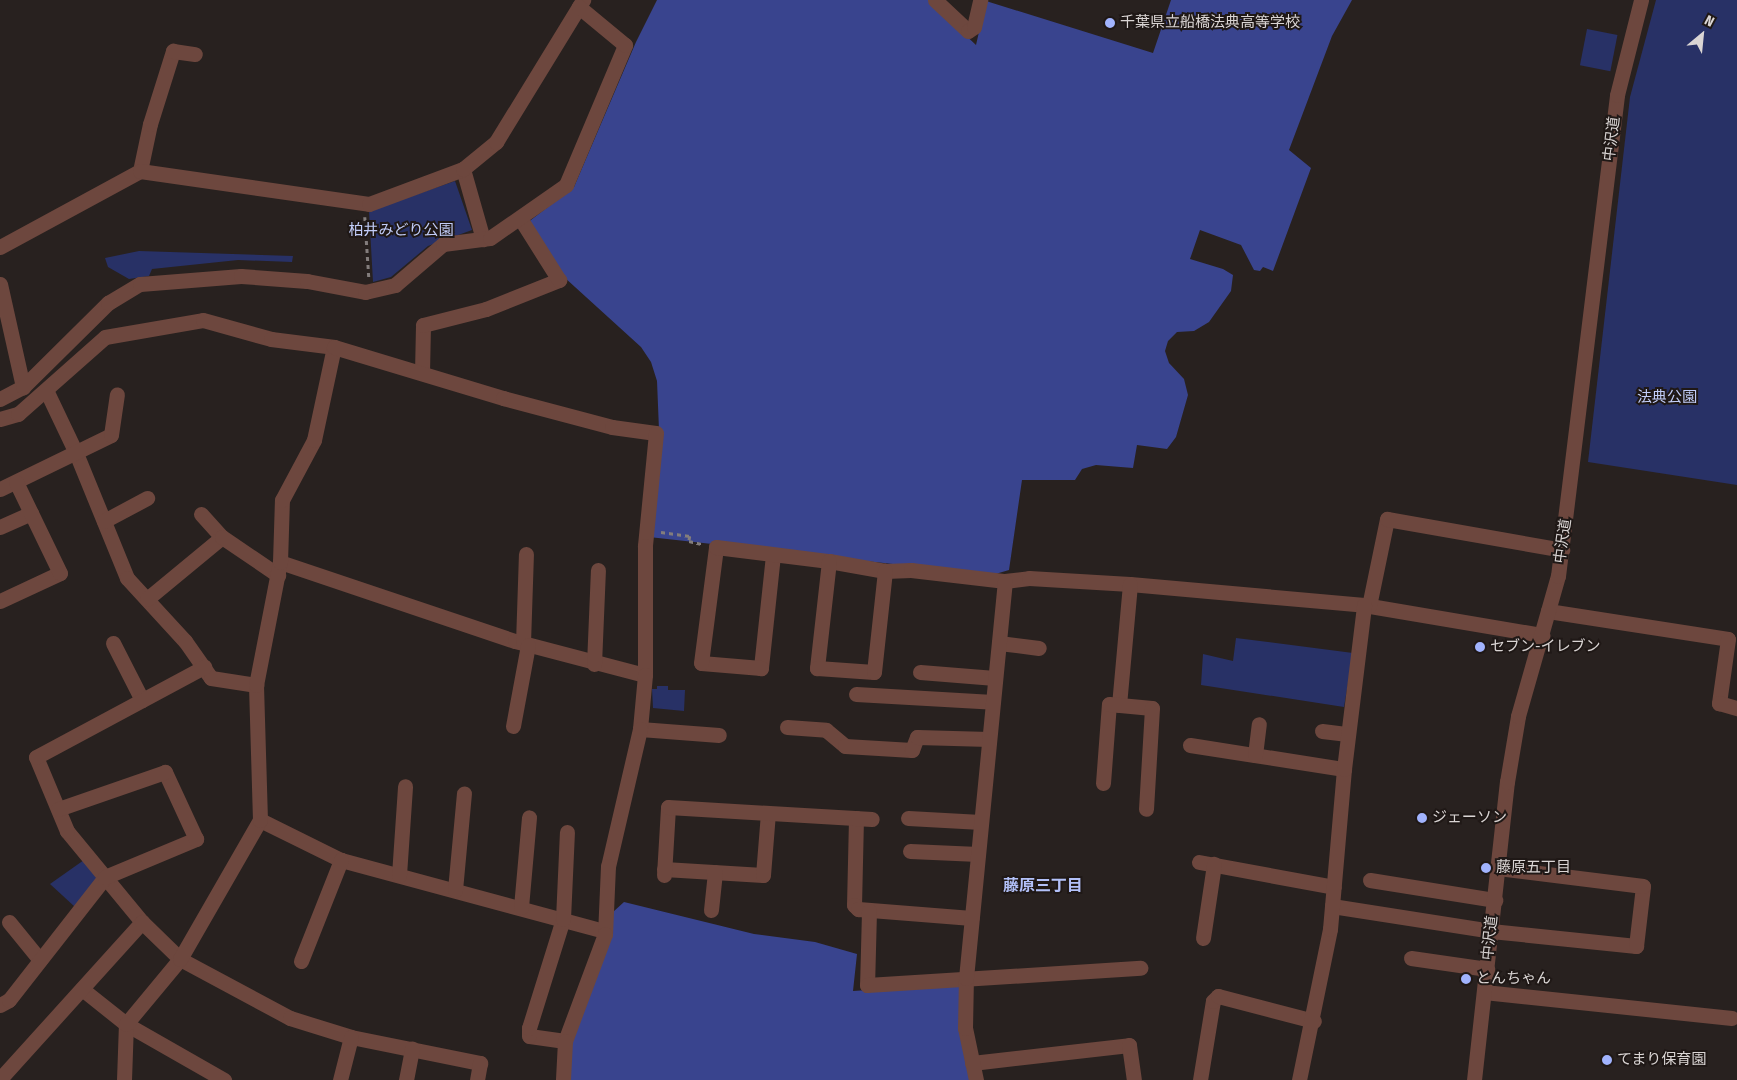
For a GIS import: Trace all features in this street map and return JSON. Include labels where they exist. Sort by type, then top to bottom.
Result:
[{"type":"street","points":[[935,0],[968,32],[974,27],[980,0]]},
{"type":"street","name":"中沢道","points":[[1474,1080],[1498,868],[1518,716],[1542,635],[1562,550],[1617,95],[1641,0]]},
{"type":"street","points":[[0,247],[140,171],[369,204],[463,169],[496,142],[581,4],[625,45],[566,185],[490,238],[443,244],[395,285],[370,291],[307,281],[241,276],[140,284],[108,303],[24,387],[0,399]]},
{"type":"street","points":[[140,171],[150,124],[173,52],[195,54]]},
{"type":"street","points":[[463,169],[483,239]]},
{"type":"street","points":[[422,373],[422,325],[486,309],[559,280],[520,218]]},
{"type":"street","points":[[0,284],[24,387]]},
{"type":"street","points":[[0,419],[18,414],[104,337],[203,320],[271,339],[334,347],[612,427],[656,433],[646,530],[645,675],[640,729],[608,866],[606,931],[564,1041],[563,1080]]},
{"type":"street","points":[[124,1080],[126,1024],[180,959],[260,820],[256,685],[279,568],[282,500],[314,440],[334,347]]},
{"type":"street","points":[[46,390],[76,453],[127,578],[185,641],[211,678],[256,685]]},
{"type":"street","points":[[0,489],[110,435],[117,394]]},
{"type":"street","points":[[0,601],[60,573],[16,482]]},
{"type":"street","points":[[104,521],[147,498]]},
{"type":"street","points":[[0,527],[31,513]]},
{"type":"street","points":[[201,514],[222,536],[279,568],[525,644],[594,664],[645,675]]},
{"type":"street","points":[[1299,1080],[1314,1021],[1332,906],[1348,734],[1367,605],[1387,519],[1562,550]]},
{"type":"street","points":[[147,599],[222,536]]},
{"type":"street","points":[[773,555],[761,668],[701,663],[716,547],[829,561],[885,571],[911,570],[1005,581],[1029,578],[1130,584],[1367,605],[1542,635]]},
{"type":"street","points":[[513,726],[525,644],[526,554]]},
{"type":"street","points":[[829,561],[817,668],[874,672],[885,571]]},
{"type":"street","points":[[594,664],[598,570]]},
{"type":"street","points":[[976,1080],[964,1028],[966,978],[1005,581]]},
{"type":"street","points":[[1120,705],[1130,584]]},
{"type":"street","points":[[1548,611],[1728,639],[1719,703],[1737,708]]},
{"type":"street","points":[[113,643],[142,700]]},
{"type":"street","points":[[999,643],[1038,648]]},
{"type":"street","points":[[204,667],[36,757],[67,831],[142,922],[180,959],[290,1018],[351,1037],[480,1063],[477,1080]]},
{"type":"street","points":[[920,672],[995,678]]},
{"type":"street","points":[[856,694],[993,702]]},
{"type":"street","points":[[1103,783],[1108,704],[1152,708],[1146,809]]},
{"type":"street","points":[[1255,755],[1259,724]]},
{"type":"street","points":[[787,727],[826,730],[845,746],[912,750],[918,737],[989,739]]},
{"type":"street","points":[[640,729],[719,735]]},
{"type":"street","points":[[1322,731],[1348,734]]},
{"type":"street","points":[[1190,745],[1344,769]]},
{"type":"street","points":[[0,1005],[9,1000],[105,876],[196,839],[164,772],[58,809]]},
{"type":"street","points":[[399,875],[405,786]]},
{"type":"street","points":[[455,890],[464,793]]},
{"type":"street","points":[[768,813],[763,875],[715,872],[664,872],[668,807],[872,819]]},
{"type":"street","points":[[521,907],[529,817]]},
{"type":"street","points":[[856,818],[854,905],[869,911],[972,918]]},
{"type":"street","points":[[908,818],[981,822]]},
{"type":"street","points":[[260,820],[341,860],[606,931]]},
{"type":"street","points":[[564,1041],[530,1036],[529,1028],[563,919],[567,832]]},
{"type":"street","points":[[910,851],[978,854]]},
{"type":"street","points":[[300,961],[341,860]]},
{"type":"street","points":[[1199,862],[1334,886]]},
{"type":"street","points":[[1203,938],[1214,864]]},
{"type":"street","points":[[1332,906],[1492,931],[1636,946],[1644,886],[1498,868]]},
{"type":"street","points":[[711,910],[715,872]]},
{"type":"street","points":[[1370,880],[1495,900]]},
{"type":"street","points":[[869,911],[867,985],[1140,968]]},
{"type":"street","points":[[9,922],[40,960]]},
{"type":"street","points":[[0,1080],[142,922]]},
{"type":"street","points":[[1411,958],[1487,970]]},
{"type":"street","points":[[82,989],[126,1024],[224,1080]]},
{"type":"street","points":[[1484,992],[1732,1018]]},
{"type":"street","points":[[1200,1080],[1213,1001],[1218,996],[1314,1021]]},
{"type":"street","points":[[340,1080],[351,1037]]},
{"type":"street","points":[[972,1063],[1129,1045],[1134,1080]]},
{"type":"street","points":[[406,1080],[412,1049]]},
{"type":"path","points":[[364,203],[370,291]]},
{"type":"path","points":[[646,530],[690,536],[689,541],[716,547]]},
{"type":"green space","name":"法典公園","points":[[1656,0],[1737,0],[1737,485],[1588,462],[1630,97]]},
{"type":"green space","points":[[1587,29],[1617,35],[1610,71],[1580,65]]},
{"type":"green space","name":"柏井みどり公園","points":[[455,181],[472,230],[428,246],[391,277],[373,282],[369,211]]},
{"type":"green space","points":[[139,251],[293,256],[292,262],[238,260],[152,269],[149,276],[129,279],[108,267],[105,258]]},
{"type":"green space","points":[[1236,638],[1353,653],[1344,707],[1201,685],[1203,654],[1233,661]]},
{"type":"green space","points":[[657,686],[668,686],[668,690],[685,690],[684,711],[653,708],[652,689],[657,689]]},
{"type":"green space","points":[[84,860],[98,877],[75,907],[50,884]]},
{"type":"shaded area","points":[[657,0],[928,0],[976,45],[986,1],[1153,53],[1171,0],[1352,0],[1332,36],[1289,150],[1311,168],[1273,271],[1263,267],[1260,271],[1254,270],[1241,245],[1200,230],[1190,259],[1223,269],[1233,275],[1231,291],[1209,322],[1194,331],[1177,332],[1168,341],[1165,351],[1169,363],[1184,379],[1188,395],[1176,437],[1167,449],[1137,445],[1133,468],[1096,465],[1082,469],[1075,480],[1022,480],[1009,570],[992,575],[649,537],[659,430],[657,381],[651,362],[641,347],[564,277],[527,223],[574,187],[636,42]]},
{"type":"shaded area","points":[[624,902],[754,934],[815,942],[857,954],[853,991],[961,984],[971,1080],[565,1080],[564,1062],[613,912]]},
{"type":"place","name":"千葉県立船橋法典高等学校","points":[[1110,23]]},
{"type":"place","name":"セブン-イレブン","points":[[1480,647]]},
{"type":"place","name":"ジェーソン","points":[[1422,818]]},
{"type":"place","name":"藤原五丁目","points":[[1486,868]]},
{"type":"place","name":"とんちゃん","points":[[1466,979]]},
{"type":"place","name":"てまり保育園","points":[[1607,1060]]},
{"type":"district","name":"藤原三丁目","points":[[1043,886]]}]
